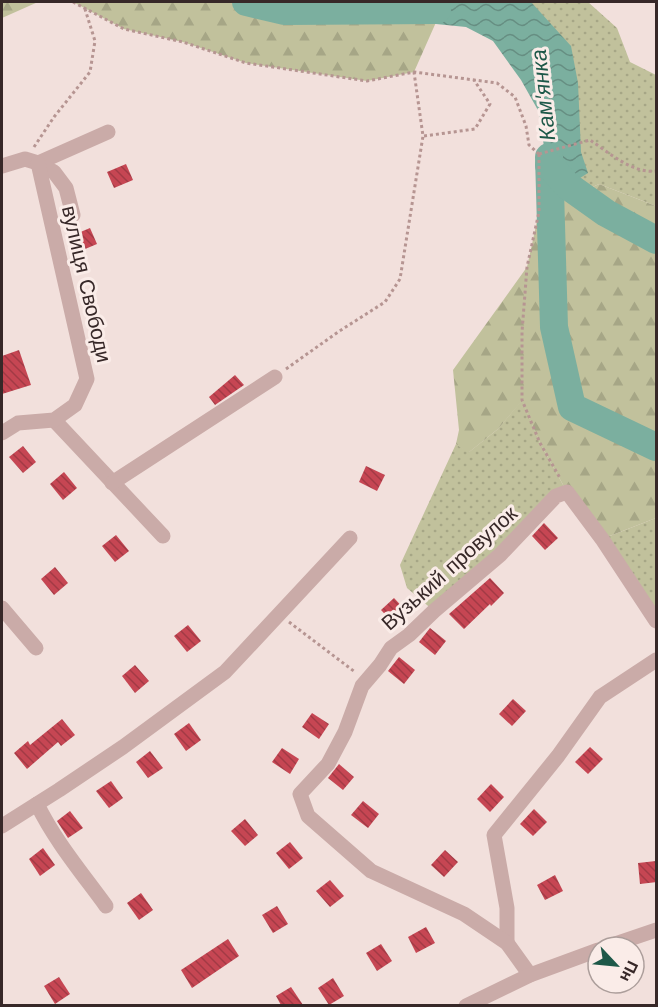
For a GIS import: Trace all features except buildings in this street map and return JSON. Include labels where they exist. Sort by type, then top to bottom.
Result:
[{"type":"street","points":[[2,166],[31,161],[108,132]]},
{"type":"street","points":[[31,161],[54,172],[66,188],[73,215]]},
{"type":"street","name":"вулиця Свободи","points":[[31,161],[87,379],[75,405],[54,420]]},
{"type":"street","points":[[112,483],[275,377]]},
{"type":"street","points":[[2,433],[18,423],[54,420],[163,536]]},
{"type":"street","points":[[567,492],[602,539],[657,621]]},
{"type":"street","name":"Вузький провулок","points":[[530,975],[507,943],[465,914],[371,871],[308,816],[300,794],[328,764],[345,732],[362,686],[391,648],[500,555],[556,496],[567,492]]},
{"type":"street","points":[[2,826],[158,723],[225,672],[350,538]]},
{"type":"street","points":[[2,608],[36,648]]},
{"type":"street","points":[[507,943],[507,908],[494,835],[558,756],[600,697],[657,660]]},
{"type":"street","points":[[37,804],[44,819],[106,906]]},
{"type":"street","points":[[642,935],[657,930]]},
{"type":"street","points":[[466,1005],[530,975],[586,954]]},
{"type":"path","points":[[74,2],[124,29],[183,42],[246,63],[366,81],[414,72],[497,83],[515,97],[526,126],[529,145],[539,154],[539,212],[527,267],[522,332],[522,400],[540,443],[567,492]]},
{"type":"path","points":[[31,161],[54,117],[90,72],[95,41],[84,8]]},
{"type":"path","points":[[275,377],[338,332],[385,303],[399,279],[423,136],[414,72]]},
{"type":"path","points":[[423,136],[475,129],[490,104],[474,80]]},
{"type":"path","points":[[539,154],[590,140],[621,161],[649,172],[657,171]]},
{"type":"path","points":[[279,615],[366,681]]},
{"type":"green space","points":[[2,2],[38,2],[2,18]]},
{"type":"green space","points":[[73,2],[445,2],[414,72],[367,81],[246,63],[183,42],[124,29]]},
{"type":"green space","points":[[445,2],[588,2],[617,28],[630,62],[656,75],[656,206],[599,184],[550,207],[552,151],[535,29]]},
{"type":"green space","points":[[599,184],[656,206],[656,518],[602,539],[567,492],[540,443],[522,401],[498,429],[468,453],[456,444],[459,430],[453,370],[527,267],[539,212]]},
{"type":"green space","points":[[522,400],[540,443],[567,492],[434,611],[407,588],[400,565],[456,444],[469,452],[498,429]]},
{"type":"green space","points":[[656,518],[656,621],[602,539]]},
{"type":"water","points":[[401,2],[531,2],[571,46],[578,83],[581,152],[588,173],[558,192],[543,196],[544,147],[539,112],[521,80],[493,41],[466,27],[399,22]]},
{"type":"waterway","name":"Кам'янка","points":[[246,2],[284,11],[437,10]]},
{"type":"waterway","name":"Кам'янка","points":[[549,157],[554,327],[572,407],[656,447]]},
{"type":"waterway","name":"Кам'янка","points":[[549,165],[568,186],[606,213],[656,240]]}]
